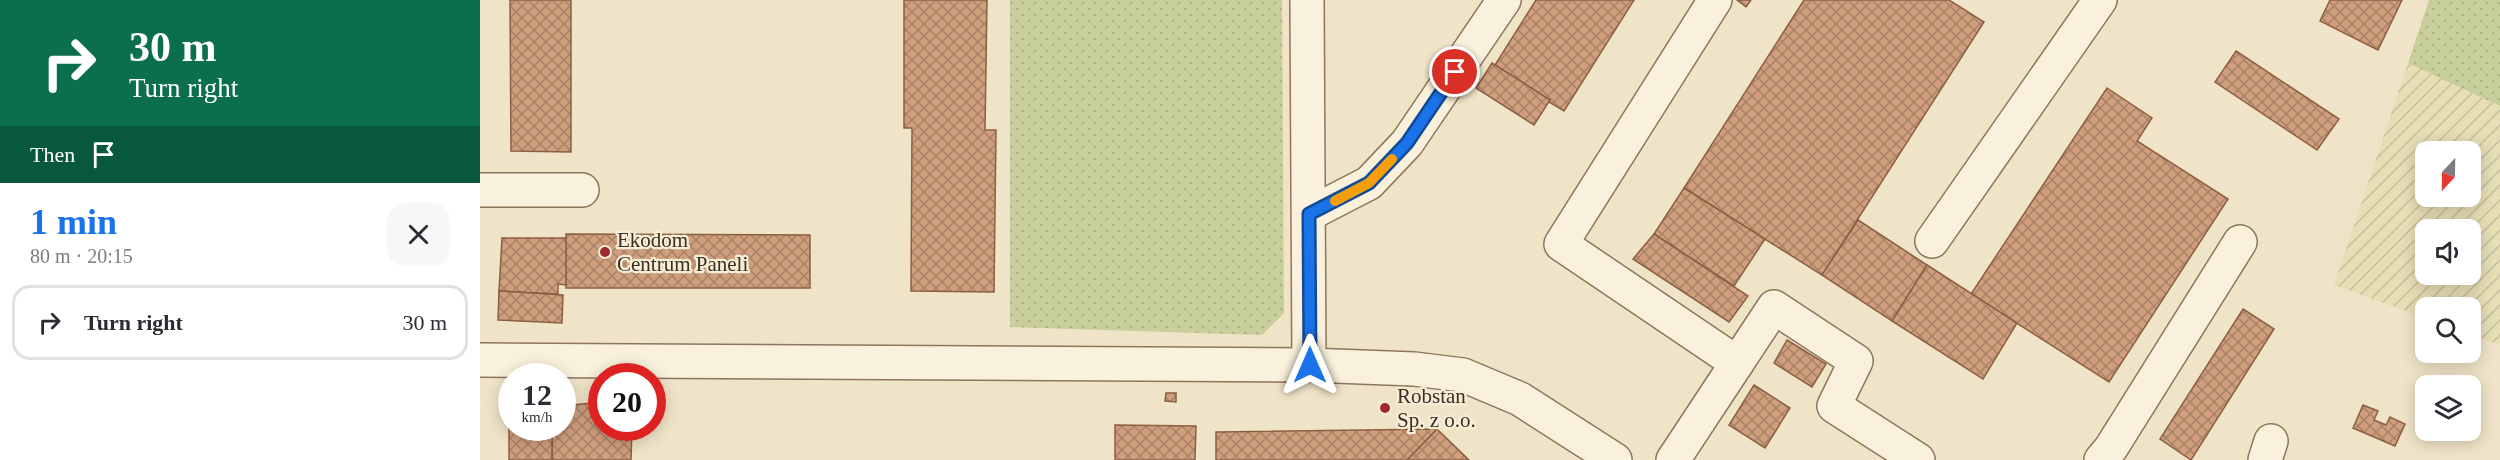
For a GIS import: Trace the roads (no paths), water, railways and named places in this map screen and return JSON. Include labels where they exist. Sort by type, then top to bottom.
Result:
[{"type":"lane","points":[[1307,0],[1310,365]]},
{"type":"lane","points":[[1309,214],[1369,183],[1407,143],[1504,0]]},
{"type":"lane","points":[[1714,0],[1561,244],[1737,363]]},
{"type":"lane","points":[[1932,241],[2100,0]]},
{"type":"lane","points":[[480,190],[582,190]]},
{"type":"lane","points":[[2101,460],[2240,242]]},
{"type":"lane","points":[[1673,460],[1774,307],[1856,361],[1834,406],[1918,460]]},
{"type":"lane","points":[[480,360],[1310,365],[1414,369],[1463,375],[1520,399],[1615,460]]},
{"type":"place","name":"Ekodom Centrum Paneli","points":[[605,252]]},
{"type":"place","name":"Robstan Sp. z o.o.","points":[[1385,408]]}]
